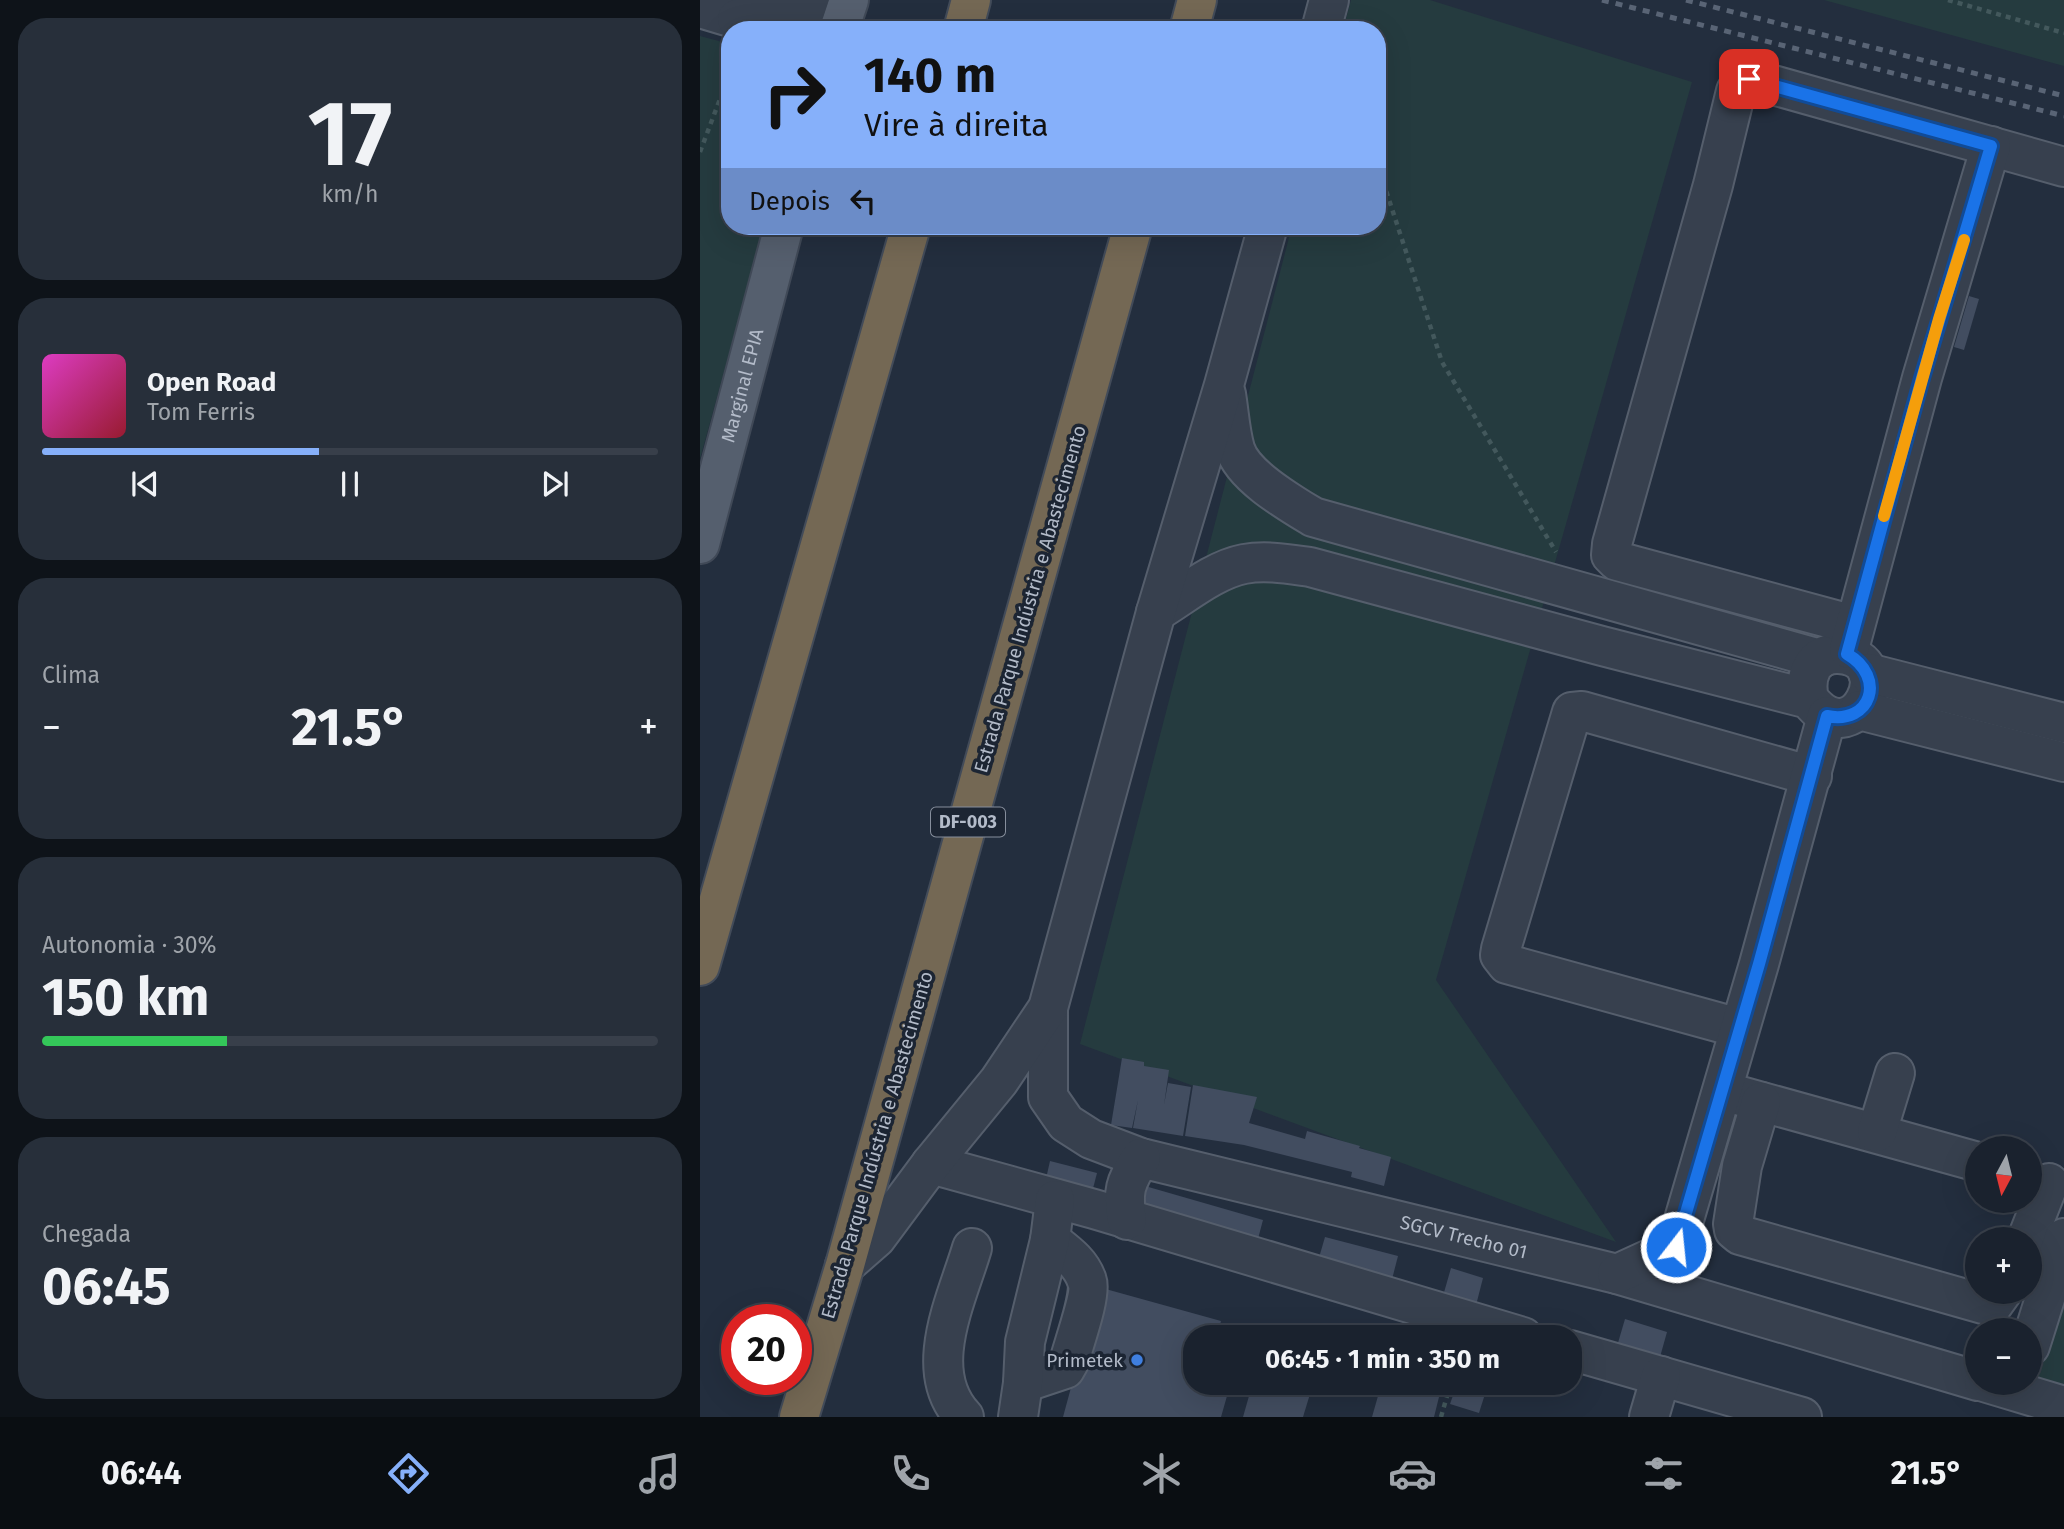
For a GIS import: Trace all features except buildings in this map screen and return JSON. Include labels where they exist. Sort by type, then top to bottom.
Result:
[{"type":"highway","points":[[965,21],[971,0]]},
{"type":"highway","points":[[1191,21],[1197,0]]},
{"type":"highway","points":[[700,966],[908,235]]},
{"type":"highway","name":"Estrada Parque Indústria e Abastecimento","points":[[799,1417],[845,1265],[1131,235]]},
{"type":"main road","points":[[842,21],[849,0]]},
{"type":"main road","name":"Marginal EPIA","points":[[700,544],[782,235]]},
{"type":"street","points":[[754,21],[818,0]]},
{"type":"street","points":[[1323,21],[1329,0]]},
{"type":"street","points":[[700,8],[736,21]]},
{"type":"street","points":[[2064,167],[1766,83],[1749,79],[1742,82],[1736,91],[1713,185],[1659,370],[1611,555],[1617,561],[1847,653],[2064,723]]},
{"type":"street","points":[[1847,653],[1932,342],[1991,146]]},
{"type":"street","points":[[845,1265],[876,1238],[931,1164],[999,1081],[1048,1008],[1156,612],[1266,235]]},
{"type":"street","points":[[1224,385],[1235,452],[1254,476],[1281,498],[1313,517],[1563,585],[1618,603],[1847,653],[1871,686],[1867,700],[1831,708]]},
{"type":"street","points":[[1156,612],[1215,576],[1242,564],[1272,562],[1310,567],[1831,708],[2064,762]]},
{"type":"street","points":[[1831,708],[1806,685],[1810,670],[1847,653]]},
{"type":"street","points":[[1617,1274],[1676,1247],[1831,708]]},
{"type":"street","points":[[1739,1028],[1507,964],[1500,956],[1572,712],[1582,711],[1812,776]]},
{"type":"street","name":"SGCV Trecho 01","points":[[1048,1008],[1048,1097],[1066,1123],[1091,1139],[1141,1158],[1617,1274],[1965,1377]]},
{"type":"street","points":[[1877,1132],[1895,1073]]},
{"type":"street","points":[[1721,1090],[1965,1158]]},
{"type":"street","points":[[1761,1102],[1742,1166],[1732,1224],[1734,1230],[1740,1235],[1965,1299]]},
{"type":"street","points":[[1127,1220],[1123,1197],[1131,1172],[1141,1158]]},
{"type":"street","points":[[931,1164],[1482,1325]]},
{"type":"street","points":[[2031,1227],[2048,1182]]},
{"type":"street","points":[[1021,1400],[1065,1368],[1069,1362],[1087,1295],[1088,1281],[1073,1258],[1050,1240],[1055,1200]]},
{"type":"street","points":[[2039,1318],[2064,1237]]},
{"type":"street","points":[[1676,1247],[1720,1304]]},
{"type":"street","points":[[964,1417],[950,1398],[944,1374],[944,1343],[972,1248]]},
{"type":"street","points":[[1582,1353],[1802,1417]]},
{"type":"street","points":[[1649,1417],[1661,1376]]},
{"type":"street","points":[[2033,1395],[2064,1406]]},
{"type":"path","points":[[1948,0],[2064,33]]},
{"type":"path","points":[[700,152],[721,96]]},
{"type":"path","points":[[1386,191],[1442,362],[1564,566],[1563,585]]},
{"type":"path","points":[[1441,1417],[1447,1395]]},
{"type":"green space","points":[[1351,0],[1430,0],[1692,82],[1436,980],[1616,1242],[1080,1044],[1290,235],[1386,235],[1386,21],[1345,21]]},
{"type":"green space","points":[[1824,0],[2064,0],[2064,66]]},
{"type":"green space","points":[[700,36],[721,42],[721,235],[762,235],[700,459]]},
{"type":"green space","points":[[2064,1292],[2064,1394],[2042,1388],[2042,1363]]},
{"type":"railway","points":[[1602,0],[2064,116]]},
{"type":"railway","points":[[1686,0],[2064,96]]},
{"type":"slow traffic","points":[[1884,516],[1964,240]]},
{"type":"place","name":"Primetek","points":[[1137,1360]]},
{"type":"route","points":[[1676,1247],[1759,964],[1827,716],[1849,716],[1867,700],[1871,686],[1868,673],[1860,662],[1847,654],[1922,378],[1991,146],[1749,79]]}]
